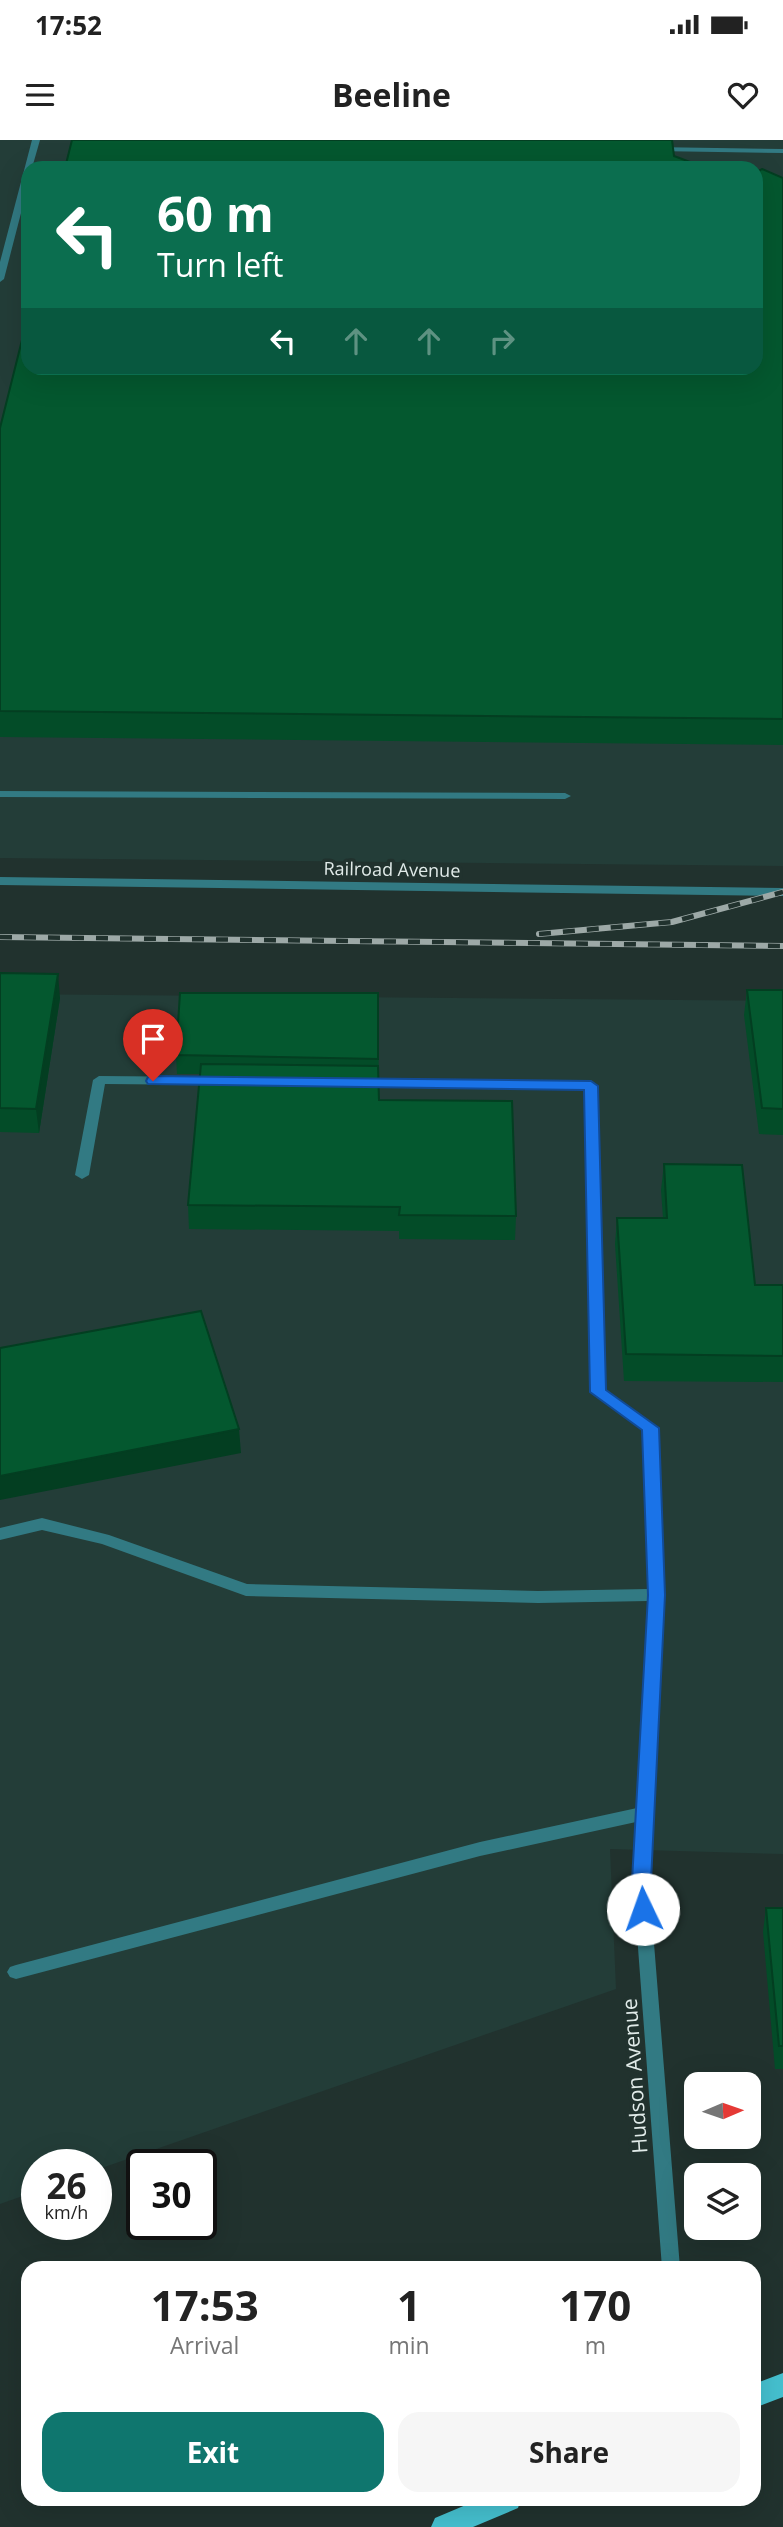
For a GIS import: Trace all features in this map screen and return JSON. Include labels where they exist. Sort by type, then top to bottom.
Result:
[{"type":"main road","points":[[761,2393],[783,2385]]},
{"type":"main road","points":[[444,2527],[493,2506]]},
{"type":"street","points":[[30,161],[36,140]]},
{"type":"street","points":[[646,149],[783,151]]},
{"type":"street","points":[[0,279],[21,196]]},
{"type":"street","points":[[0,794],[565,796]]},
{"type":"street","name":"Railroad Avenue","points":[[0,881],[783,892]]},
{"type":"street","points":[[82,1175],[99,1080],[236,1082]]},
{"type":"street","name":"Hudson Avenue","points":[[345,1083],[591,1086],[598,1392],[650,1428],[656,1595],[641,1881],[670,2261]]},
{"type":"street","points":[[0,1534],[42,1524],[104,1539],[246,1590],[538,1597],[656,1595]]},
{"type":"street","points":[[16,1972],[481,1849],[645,1813]]},
{"type":"shaded area","points":[[0,140],[783,140],[783,866],[0,858]]},
{"type":"shaded area","points":[[0,994],[783,1001],[783,1854],[610,1849],[616,1989],[156,2149],[126,2149],[126,2160],[112,2164],[112,2149],[21,2149],[21,2197],[0,2204]]},
{"type":"building","points":[[72,140],[672,140],[674,156],[687,161],[67,161]]},
{"type":"building","points":[[763,169],[783,178],[783,719],[0,711],[0,428],[21,344],[21,375],[763,375]]},
{"type":"building","points":[[0,973],[58,974],[36,1109],[0,1108]]},
{"type":"building","points":[[747,990],[783,990],[783,1109],[762,1108]]},
{"type":"building","points":[[180,993],[378,993],[378,1059],[176,1055]]},
{"type":"building","points":[[201,1064],[378,1066],[379,1100],[512,1101],[516,1216],[399,1215],[400,1207],[188,1205]]},
{"type":"building","points":[[664,1164],[742,1165],[755,1285],[783,1285],[783,1356],[626,1354],[617,1218],[667,1218]]},
{"type":"building","points":[[201,1311],[239,1429],[0,1476],[0,1348]]},
{"type":"building","points":[[766,1908],[783,1908],[783,2046],[779,2046]]},
{"type":"railway","points":[[539,934],[672,922],[783,892]]},
{"type":"railway","points":[[0,937],[783,946]]},
{"type":"route","points":[[153,1081],[591,1086],[598,1392],[650,1428],[656,1595],[641,1881],[643,1909]]}]
